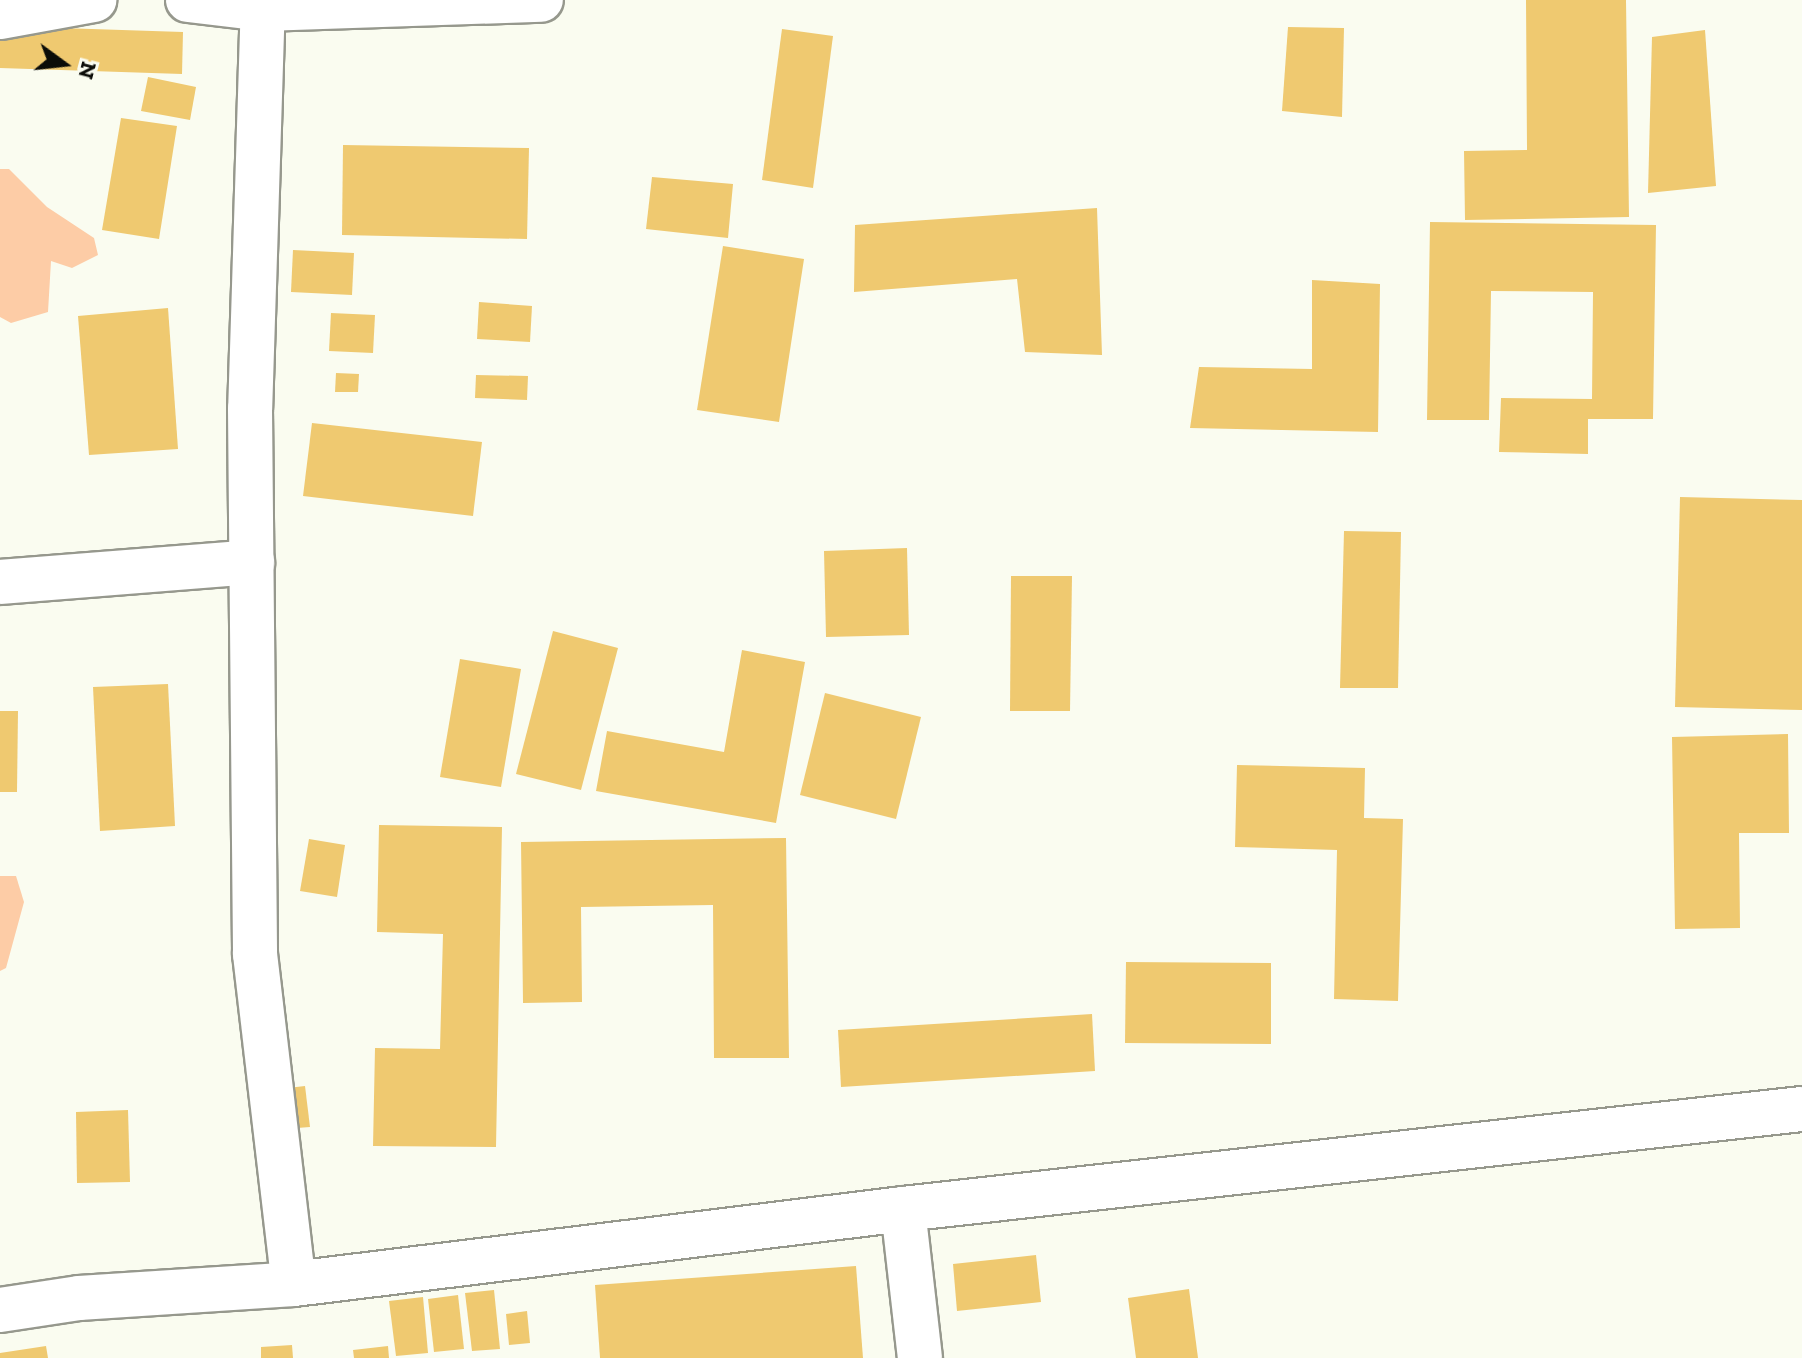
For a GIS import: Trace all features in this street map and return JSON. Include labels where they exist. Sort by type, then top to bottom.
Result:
[{"type":"street","points":[[0,17],[94,0]]},
{"type":"street","points":[[188,0],[263,4],[541,0]]},
{"type":"street","points":[[263,4],[250,409],[255,954],[294,1284]]},
{"type":"street","points":[[0,582],[252,562]]},
{"type":"street","points":[[0,1310],[79,1298],[294,1284],[903,1209],[1802,1109]]},
{"type":"street","points":[[903,1209],[920,1358]]},
{"type":"shaded area","points":[[0,169],[9,169],[47,207],[94,238],[98,255],[72,268],[51,261],[48,312],[11,323],[0,317]]},
{"type":"shaded area","points":[[0,876],[16,876],[24,902],[6,968],[0,971]]},
{"type":"building","points":[[1526,0],[1626,0],[1629,217],[1465,220],[1464,151],[1527,150]]},
{"type":"building","points":[[0,26],[183,32],[182,74],[0,68]]},
{"type":"building","points":[[1288,27],[1344,28],[1342,117],[1282,111]]},
{"type":"building","points":[[782,29],[833,36],[813,188],[762,180]]},
{"type":"building","points":[[1705,30],[1716,186],[1648,193],[1652,37]]},
{"type":"building","points":[[148,77],[196,87],[190,120],[141,111]]},
{"type":"building","points":[[121,118],[177,126],[159,239],[102,230]]},
{"type":"building","points":[[343,145],[529,148],[527,239],[342,235]]},
{"type":"building","points":[[652,177],[733,184],[728,238],[646,229]]},
{"type":"building","points":[[1097,208],[1102,355],[1025,352],[1017,279],[854,292],[855,225]]},
{"type":"building","points":[[1430,222],[1656,225],[1653,419],[1588,419],[1588,454],[1499,452],[1501,398],[1592,399],[1593,292],[1491,291],[1489,420],[1427,420]]},
{"type":"building","points":[[723,246],[804,259],[779,422],[697,410]]},
{"type":"building","points":[[293,250],[354,253],[352,295],[291,292]]},
{"type":"building","points":[[1312,280],[1380,284],[1378,432],[1190,428],[1199,367],[1312,369]]},
{"type":"building","points":[[479,302],[532,306],[530,342],[477,339]]},
{"type":"building","points":[[168,308],[178,449],[89,455],[78,316]]},
{"type":"building","points":[[331,313],[375,315],[373,353],[329,351]]},
{"type":"building","points":[[336,373],[359,374],[358,392],[335,392]]},
{"type":"building","points":[[476,375],[528,376],[527,400],[475,398]]},
{"type":"building","points":[[312,423],[482,442],[473,516],[303,496]]},
{"type":"building","points":[[1680,497],[1802,500],[1802,710],[1675,707]]},
{"type":"building","points":[[1344,531],[1401,532],[1398,688],[1340,688]]},
{"type":"building","points":[[907,548],[909,635],[826,637],[824,551]]},
{"type":"building","points":[[1011,576],[1072,576],[1070,711],[1010,711]]},
{"type":"building","points":[[553,631],[618,648],[581,790],[516,774]]},
{"type":"building","points":[[742,650],[805,662],[776,823],[596,791],[607,731],[724,752]]},
{"type":"building","points":[[460,659],[521,669],[501,787],[440,777]]},
{"type":"building","points":[[168,684],[175,826],[100,831],[93,687]]},
{"type":"building","points":[[825,693],[921,717],[896,819],[800,795]]},
{"type":"building","points":[[0,711],[18,711],[17,792],[0,792]]},
{"type":"building","points":[[1788,734],[1789,833],[1739,833],[1740,928],[1675,929],[1672,737]]},
{"type":"building","points":[[1237,765],[1365,768],[1364,818],[1403,819],[1398,1001],[1334,999],[1337,850],[1235,847]]},
{"type":"building","points":[[379,825],[502,827],[496,1147],[373,1146],[375,1048],[440,1049],[443,934],[377,932]]},
{"type":"building","points":[[786,838],[789,1058],[714,1058],[713,905],[581,907],[582,1002],[523,1003],[521,842]]},
{"type":"building","points":[[309,839],[345,845],[337,897],[300,891]]},
{"type":"building","points":[[1126,962],[1271,963],[1271,1044],[1125,1043]]},
{"type":"building","points":[[1092,1014],[1095,1071],[841,1087],[838,1030]]},
{"type":"building","points":[[305,1086],[310,1127],[284,1129],[279,1089]]},
{"type":"building","points":[[128,1110],[130,1182],[77,1183],[76,1112]]},
{"type":"building","points":[[1036,1255],[1041,1302],[957,1311],[953,1264]]},
{"type":"building","points":[[856,1266],[863,1358],[600,1358],[595,1285]]},
{"type":"building","points":[[1189,1289],[1198,1358],[1136,1358],[1128,1298]]},
{"type":"building","points":[[494,1290],[500,1349],[472,1351],[465,1293]]},
{"type":"building","points":[[458,1295],[464,1349],[434,1352],[428,1299]]},
{"type":"building","points":[[423,1297],[428,1353],[396,1356],[389,1301]]},
{"type":"building","points":[[527,1311],[530,1343],[509,1345],[506,1314]]},
{"type":"building","points":[[292,1345],[293,1358],[261,1358],[261,1347]]},
{"type":"building","points":[[46,1346],[48,1358],[0,1358],[0,1353]]},
{"type":"building","points":[[388,1346],[389,1358],[354,1358],[353,1350]]}]
